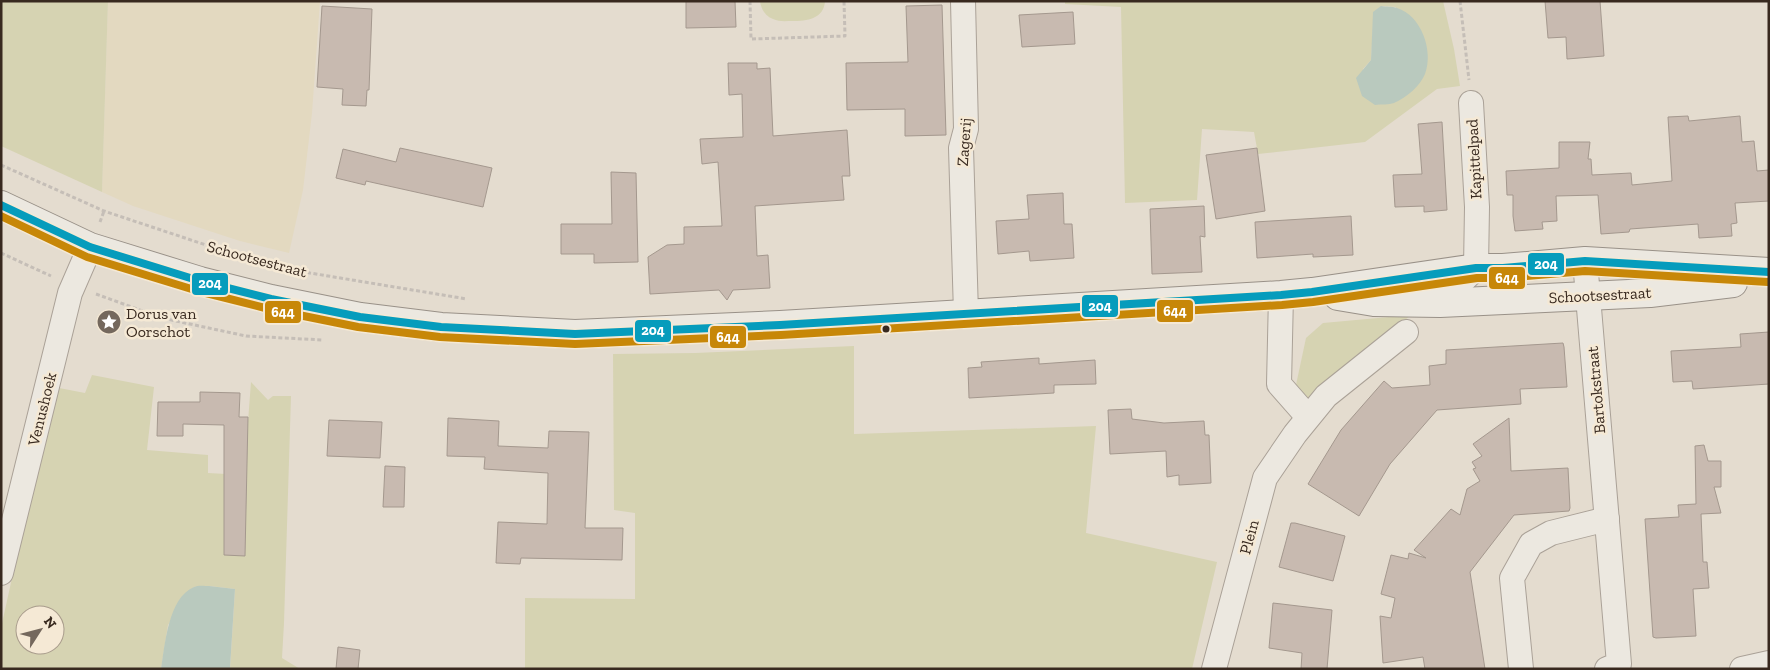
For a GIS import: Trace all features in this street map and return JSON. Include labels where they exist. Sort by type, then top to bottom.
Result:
[{"type":"main road","name":"Schootsestraat","points":[[1,205],[90,247],[271,300],[360,317],[428,325],[575,334],[770,325],[1281,295],[1476,268],[1503,268],[1585,261],[1769,272]]},
{"type":"main road","name":"Schootsestraat","points":[[1312,292],[1374,302],[1440,304],[1650,293],[1769,280]]},
{"type":"street","name":"Zagerij","points":[[963,1],[966,129],[961,148],[966,313]]},
{"type":"street","name":"Kapittelpad","points":[[1471,103],[1477,207],[1476,268]]},
{"type":"street","name":"Venushoek","points":[[1,573],[70,293],[90,247]]},
{"type":"street","name":"Bartokstraat","points":[[1585,261],[1607,519],[1616,667]]},
{"type":"street","points":[[1440,304],[1476,268]]},
{"type":"street","points":[[1281,295],[1279,384],[1308,417]]},
{"type":"street","name":"Plein","points":[[1214,669],[1265,478],[1308,417],[1326,396],[1406,332]]},
{"type":"street","points":[[1521,669],[1512,578],[1531,544],[1551,533],[1607,519]]},
{"type":"street","points":[[1742,669],[1769,663]]},
{"type":"path","points":[[750,1],[751,39],[845,36],[844,1]]},
{"type":"path","name":"Kapittelpad","points":[[1460,1],[1471,103]]},
{"type":"path","name":"Schootsestraat","points":[[1,164],[104,211],[209,246],[310,273],[469,299]]},
{"type":"shaded area","points":[[1,1],[108,1],[102,192],[1,146]]},
{"type":"shaded area","points":[[108,1],[320,1],[312,113],[303,190],[289,253],[240,241],[133,206],[102,192]]},
{"type":"shaded area","points":[[760,1],[825,1],[822,12],[814,18],[780,21],[766,14],[762,9]]},
{"type":"shaded area","points":[[1065,1],[1443,1],[1460,86],[1437,89],[1365,142],[1258,154],[1254,132],[1202,129],[1197,200],[1125,203],[1121,7],[1065,4]],"holes":[[[1382,6],[1396,7],[1362,96],[1363,69],[1371,60],[1374,12]]]},
{"type":"shaded area","points":[[1381,6],[1397,8],[1413,18],[1423,35],[1428,55],[1423,78],[1408,95],[1394,103],[1375,105],[1362,96],[1356,78],[1371,60],[1373,12]]},
{"type":"shaded area","points":[[1411,315],[1308,399],[1293,399],[1306,338],[1323,323]]},
{"type":"shaded area","points":[[854,346],[854,434],[1096,426],[1086,533],[1217,562],[1192,669],[525,669],[525,598],[635,599],[635,513],[614,510],[613,354],[695,353]]},
{"type":"shaded area","points":[[92,375],[154,387],[147,450],[208,455],[208,473],[244,475],[251,382],[268,400],[273,396],[291,396],[282,658],[300,669],[230,669],[235,589],[209,586],[194,587],[168,625],[161,669],[1,669],[1,628],[54,387],[85,393]]},
{"type":"shaded area","points":[[209,586],[235,589],[230,668],[161,669],[169,623],[178,601],[194,587]]},
{"type":"building","points":[[686,1],[735,1],[736,27],[686,28]]},
{"type":"building","points":[[1545,1],[1600,1],[1604,56],[1567,59],[1566,37],[1548,38]]},
{"type":"building","points":[[942,5],[946,135],[905,136],[905,109],[847,110],[846,63],[908,62],[906,6]]},
{"type":"building","points":[[322,6],[372,9],[369,90],[367,90],[366,106],[342,105],[343,89],[317,87]]},
{"type":"building","points":[[1073,12],[1075,44],[1022,47],[1019,15]]},
{"type":"building","points":[[728,63],[757,63],[757,69],[770,68],[773,136],[847,130],[850,176],[842,176],[844,200],[755,206],[757,256],[768,255],[770,288],[733,290],[727,300],[719,290],[650,294],[648,257],[667,245],[684,244],[684,227],[722,226],[718,162],[702,164],[700,139],[743,137],[742,94],[729,95]]},
{"type":"building","points":[[1688,116],[1689,121],[1740,116],[1742,142],[1754,141],[1757,171],[1769,170],[1769,201],[1735,203],[1737,223],[1731,224],[1732,236],[1699,238],[1698,224],[1630,229],[1629,232],[1601,234],[1598,195],[1556,196],[1557,221],[1542,222],[1543,229],[1515,231],[1513,195],[1507,195],[1506,171],[1559,168],[1559,142],[1590,142],[1588,159],[1591,159],[1592,175],[1631,173],[1632,185],[1672,181],[1668,117]]},
{"type":"building","points":[[1442,122],[1447,210],[1424,212],[1424,206],[1395,207],[1393,175],[1422,174],[1418,124]]},
{"type":"building","points":[[400,148],[492,168],[483,207],[366,181],[365,185],[336,178],[343,149],[396,162]]},
{"type":"building","points":[[1257,148],[1265,211],[1216,219],[1206,155]]},
{"type":"building","points":[[611,172],[636,173],[638,262],[594,263],[594,254],[561,254],[561,224],[612,224]]},
{"type":"building","points":[[1063,193],[1064,224],[1072,224],[1074,258],[1030,261],[1029,251],[998,254],[996,221],[1029,219],[1027,195]]},
{"type":"building","points":[[1204,206],[1205,237],[1200,236],[1202,272],[1152,274],[1150,209]]},
{"type":"building","points":[[1351,216],[1353,255],[1313,257],[1313,254],[1257,258],[1255,222]]},
{"type":"building","points":[[1769,332],[1769,384],[1693,389],[1692,381],[1673,382],[1671,351],[1741,347],[1740,334]]},
{"type":"building","points":[[1563,343],[1567,387],[1520,389],[1521,404],[1437,410],[1390,464],[1359,516],[1308,484],[1341,430],[1384,381],[1392,388],[1430,385],[1429,366],[1446,364],[1446,350]]},
{"type":"building","points":[[1039,358],[1039,364],[1095,360],[1096,384],[1054,385],[1054,393],[969,398],[968,368],[982,367],[981,362]]},
{"type":"building","points":[[200,392],[240,393],[239,417],[248,417],[245,556],[224,555],[224,425],[183,424],[183,436],[157,436],[158,402],[200,402]]},
{"type":"building","points":[[1131,409],[1132,419],[1164,423],[1204,421],[1205,435],[1209,435],[1211,483],[1179,485],[1179,475],[1167,477],[1166,451],[1110,454],[1108,410]]},
{"type":"building","points":[[448,418],[499,421],[498,446],[548,448],[549,431],[589,432],[585,528],[623,528],[622,560],[521,558],[520,564],[496,563],[498,522],[547,524],[548,473],[484,469],[485,457],[447,456]]},
{"type":"building","points":[[1509,418],[1511,471],[1568,468],[1569,511],[1514,515],[1470,572],[1485,669],[1425,669],[1423,657],[1383,663],[1380,616],[1391,618],[1395,598],[1381,594],[1391,555],[1408,559],[1409,553],[1426,558],[1414,550],[1451,509],[1460,515],[1467,489],[1480,481],[1473,469],[1476,468],[1472,462],[1482,456],[1473,444]]},
{"type":"building","points":[[329,420],[382,422],[380,458],[327,456]]},
{"type":"building","points":[[1704,445],[1708,461],[1721,461],[1721,487],[1714,487],[1721,513],[1701,514],[1703,562],[1707,562],[1709,588],[1693,589],[1696,636],[1656,638],[1653,637],[1645,519],[1679,517],[1678,505],[1696,504],[1695,446]]},
{"type":"building","points":[[385,466],[405,467],[404,507],[383,507]]},
{"type":"building","points":[[1291,523],[1345,536],[1333,581],[1279,567]]},
{"type":"building","points":[[1273,603],[1332,610],[1327,669],[1301,669],[1302,653],[1269,648]]},
{"type":"building","points":[[338,647],[360,650],[358,669],[336,669]]},
{"type":"transit line","name":"204","points":[[1,205],[90,247],[200,281],[271,299],[360,317],[441,327],[575,334],[780,325],[1281,295],[1476,268],[1503,268],[1585,261],[1769,272]]},
{"type":"transit line","name":"644","points":[[1,216],[87,257],[198,291],[269,309],[358,327],[440,337],[575,344],[781,335],[1282,305],[1477,278],[1504,278],[1585,271],[1768,282]]},
{"type":"place","name":"Dorus van Oorschot","points":[[109,322]]}]
